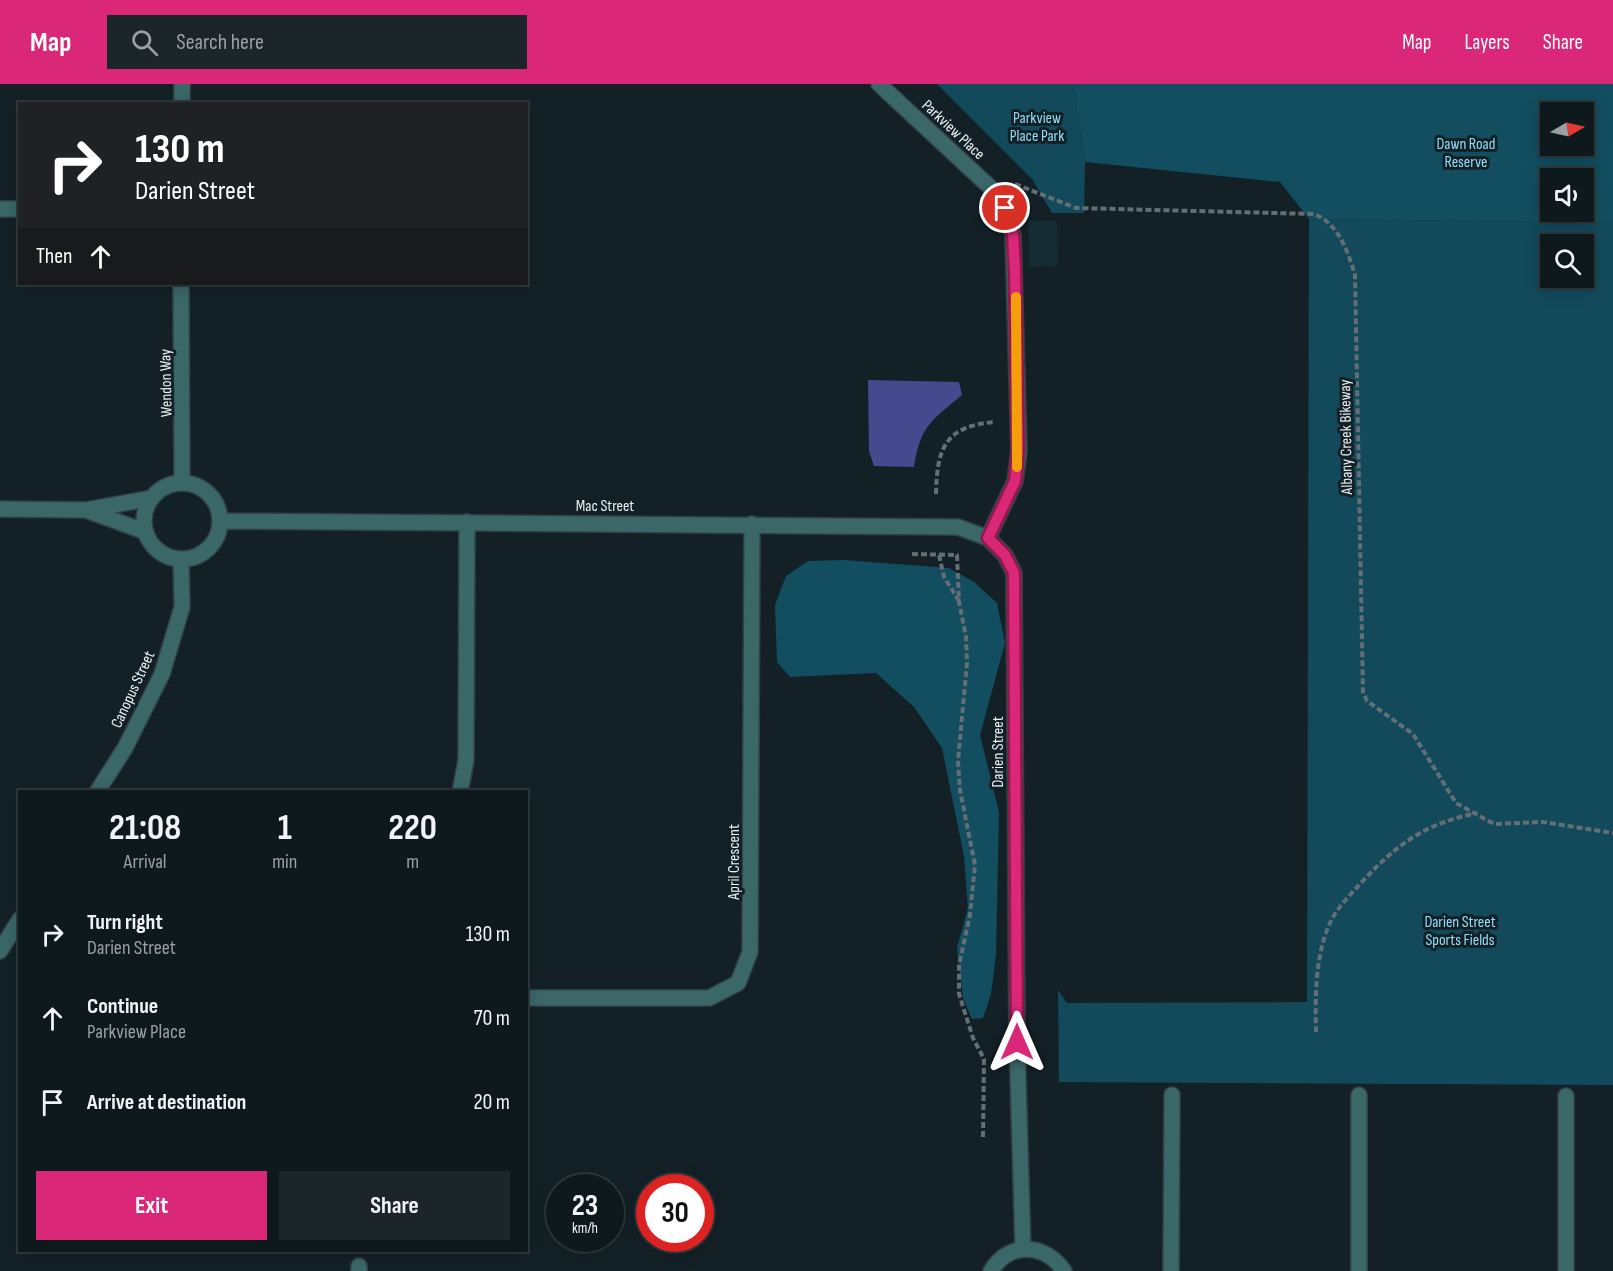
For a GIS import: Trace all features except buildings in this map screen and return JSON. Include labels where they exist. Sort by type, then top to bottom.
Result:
[{"type":"street","points":[[182,84],[182,102]]},
{"type":"street","name":"Parkview Place","points":[[879,84],[992,189],[1005,208],[1013,235],[1018,451],[1015,481],[988,538]]},
{"type":"street","points":[[0,209],[18,209]]},
{"type":"street","name":"Wendon Way","points":[[181,285],[182,483]]},
{"type":"street","points":[[182,483],[204,490],[213,499],[220,521],[218,533],[212,544],[194,558],[182,559],[159,551],[146,532],[146,509],[152,498],[171,484],[182,483]]},
{"type":"street","points":[[0,509],[86,510],[152,498]]},
{"type":"street","points":[[86,510],[146,532]]},
{"type":"street","name":"Mac Street","points":[[220,521],[958,527],[988,538]]},
{"type":"street","points":[[460,790],[466,760],[467,522]]},
{"type":"street","name":"April Crescent","points":[[528,998],[709,998],[738,983],[750,952],[752,524]]},
{"type":"street","name":"Darien Street","points":[[988,538],[1005,555],[1014,573],[1017,1042],[1023,1249]]},
{"type":"street","name":"Canopus Street","points":[[99,790],[125,748],[162,674],[182,607],[182,559]]},
{"type":"street","points":[[0,951],[18,923]]},
{"type":"street","points":[[1171,1271],[1172,1095]]},
{"type":"street","points":[[1359,1095],[1359,1271]]},
{"type":"street","points":[[1566,1096],[1566,1271]]},
{"type":"street","points":[[990,1271],[1004,1256],[1023,1249],[1047,1253],[1064,1271]]},
{"type":"path","name":"Albany Creek Bikeway","points":[[992,189],[1009,182],[1076,208],[1314,214],[1332,227],[1343,242],[1355,275],[1363,692],[1367,701],[1413,734],[1456,803],[1478,813],[1494,824],[1543,822],[1613,832]]},
{"type":"path","points":[[936,494],[938,461],[950,439],[969,425],[995,422]]},
{"type":"path","points":[[912,554],[957,555],[959,602],[966,636],[967,682],[958,761],[960,790],[975,865],[970,915],[959,965],[959,994],[973,1038],[984,1059],[983,1138]]},
{"type":"path","points":[[939,555],[944,577],[959,602]]},
{"type":"path","points":[[1316,1032],[1317,991],[1322,947],[1332,918],[1377,866],[1404,841],[1446,820],[1478,813]]},
{"type":"shaded area","points":[[1028,221],[1057,221],[1058,266],[1029,267]]},
{"type":"shaded area","points":[[868,380],[959,382],[962,395],[929,425],[920,442],[914,467],[874,466],[869,451]]},
{"type":"green space","name":"Parkview Place Park","points":[[937,84],[1073,84],[1085,162],[1084,213],[1052,213],[1032,179]]},
{"type":"green space","name":"Dawn Road Reserve","points":[[1073,84],[1613,84],[1613,223],[1309,219],[1280,182],[1085,162]]},
{"type":"green space","name":"Darien Street Sports Fields","points":[[1309,219],[1613,223],[1613,1085],[1059,1082],[1058,990],[1067,1003],[1307,1002]]},
{"type":"green space","points":[[844,560],[949,568],[974,582],[997,603],[1005,643],[980,735],[999,812],[996,954],[991,994],[983,1018],[972,1019],[963,998],[957,948],[968,908],[964,856],[942,748],[914,707],[876,673],[790,677],[777,662],[775,605],[786,576],[808,561]]},
{"type":"slow traffic","points":[[1016,297],[1017,467]]},
{"type":"route","points":[[1005,208],[1013,235],[1015,271],[1018,451],[1015,481],[988,538],[1005,555],[1014,573],[1017,1042]]}]
